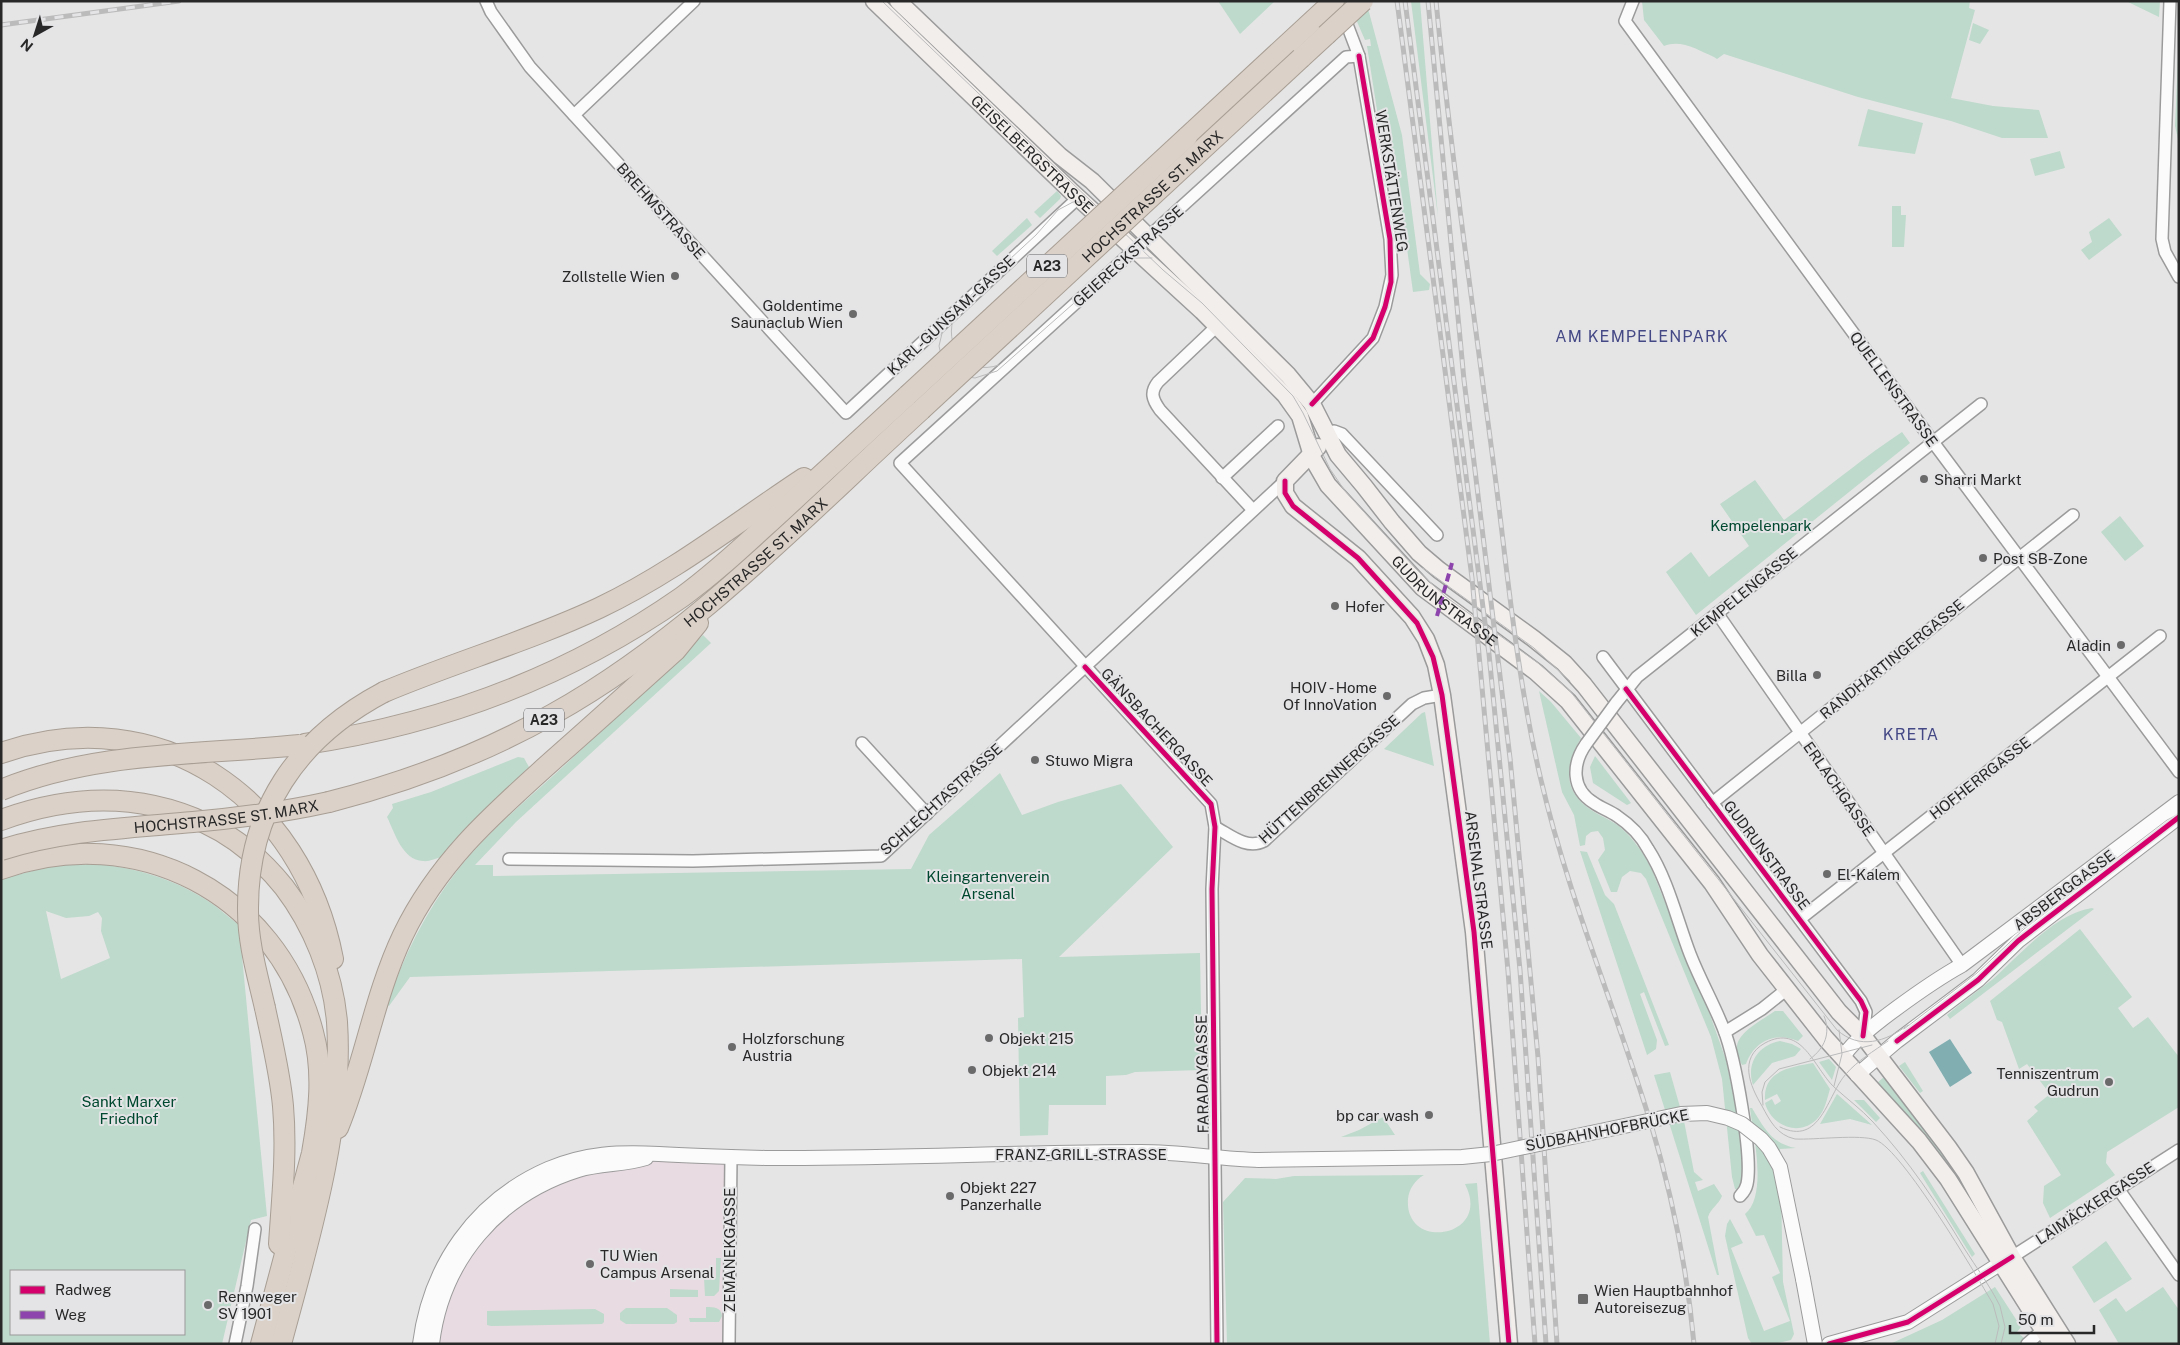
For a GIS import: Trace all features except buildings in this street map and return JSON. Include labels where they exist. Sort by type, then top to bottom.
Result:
[{"type":"highway","name":"HOCHSTRASSE ST. MARX","points":[[1,790],[52,773],[103,764],[300,745],[373,733],[431,718],[515,688],[595,650],[683,596],[740,549],[1336,1]]},
{"type":"highway","name":"HOCHSTRASSE ST. MARX","points":[[1,850],[74,833],[232,819],[287,810],[361,794],[419,776],[498,743],[580,698],[642,656],[730,585],[1363,1]]},
{"type":"highway","points":[[277,1283],[285,1156],[283,1105],[251,943],[248,913],[252,856],[261,826],[273,798],[288,772],[305,751],[360,705],[384,692],[553,629],[600,608],[643,585],[691,555],[858,442]]},
{"type":"highway","points":[[328,1155],[352,1095],[380,995],[403,935],[430,888],[460,848],[510,800],[676,650],[730,585]]},
{"type":"highway","points":[[1,753],[20,746],[66,738],[116,739],[162,750],[187,759],[231,786],[257,808],[283,838],[306,877],[316,899],[331,946],[335,969],[337,1022],[336,1090],[328,1155],[281,1344]]},
{"type":"highway","points":[[1,820],[62,803],[106,799],[153,805],[198,820],[220,831],[254,856],[273,874],[306,920],[318,948],[335,1006]]},
{"type":"highway","points":[[1,870],[28,861],[80,854],[134,858],[159,865],[188,876],[232,904],[261,932],[278,952],[293,978],[311,1024],[319,1063],[318,1116],[312,1153],[261,1344]]},
{"type":"main road","name":"GEISELBERGSTRASSE","points":[[874,1],[1078,198],[1217,326],[1286,395],[1305,408]]},
{"type":"main road","name":"GEISELBERGSTRASSE","points":[[898,1],[1060,156],[1087,176],[1288,375],[1305,408]]},
{"type":"main road","name":"GUDRUNSTRASSE","points":[[1305,408],[1327,436],[1338,455],[1392,522],[1427,560],[1534,639],[1572,672],[1839,1012],[1863,1036],[1879,1056],[1936,1129],[1966,1173],[2006,1260],[2047,1337]]},
{"type":"main road","name":"GUDRUNSTRASSE","points":[[1305,408],[1303,423],[1311,455],[1318,470],[1335,494],[1423,588],[1446,608],[1536,672],[1568,701],[1712,883],[1752,944],[1787,989],[1843,1059],[1914,1136],[1948,1179],[2067,1344]]},
{"type":"main road","points":[[1285,481],[1327,436]]},
{"type":"main road","name":"ARSENALSTRASSE","points":[[1285,481],[1285,493],[1293,506],[1358,558],[1412,617],[1430,646],[1442,695],[1474,932],[1509,1344]]},
{"type":"street","name":"BREHMSTRASSE","points":[[486,1],[491,12],[530,67],[846,413]]},
{"type":"street","points":[[574,115],[694,1]]},
{"type":"street","name":"WERKSTÄTTENWEG","points":[[1305,408],[1373,338],[1385,307],[1391,282],[1390,239],[1359,56],[1336,1]]},
{"type":"street","name":"QUELLENSTRASSE","points":[[1633,1],[1625,21],[1933,442],[2179,772]]},
{"type":"street","points":[[2170,1],[2162,239],[2165,252],[2179,277]]},
{"type":"street","name":"GEIERECKSTRASSE","points":[[900,463],[1346,57],[1359,56]]},
{"type":"street","name":"KARL-GUNSAM-GASSE","points":[[846,413],[1078,198]]},
{"type":"street","points":[[1217,326],[1158,382],[1152,394],[1154,402],[1160,410],[1252,510]]},
{"type":"street","name":"KEMPELENGASSE","points":[[1740,1196],[1747,1184],[1747,1156],[1740,1099],[1725,1032],[1691,956],[1657,865],[1648,848],[1628,825],[1617,816],[1594,803],[1581,790],[1576,776],[1576,761],[1586,744],[1637,677],[1982,404]]},
{"type":"street","points":[[1222,478],[1278,426]]},
{"type":"street","points":[[1327,436],[1334,431],[1342,434],[1437,535]]},
{"type":"street","name":"GÄNSBACHERGASSE","points":[[900,463],[1211,804]]},
{"type":"street","name":"SCHLECHTASTRASSE","points":[[509,860],[693,861],[881,856],[1285,481]]},
{"type":"street","name":"RANDHARTINGERGASSE","points":[[1712,803],[2074,515]]},
{"type":"street","name":"ERLACHGASSE","points":[[1717,613],[1962,965]]},
{"type":"street","name":"HOFHERRGASSE","points":[[1800,919],[2160,636]]},
{"type":"street","name":"GUDRUNSTRASSE","points":[[1603,657],[1862,1001],[1866,1012],[1863,1036]]},
{"type":"street","name":"HÜTTENBRENNERGASSE","points":[[1215,827],[1248,844],[1256,845],[1265,840],[1416,702],[1442,695]]},
{"type":"street","points":[[862,743],[927,814]]},
{"type":"street","name":"ABSBERGGASSE","points":[[1843,1059],[1845,1053],[1863,1036],[1944,975],[1962,965],[2179,802]]},
{"type":"street","name":"FARADAYGASSE","points":[[1211,804],[1215,827],[1212,890],[1217,1344]]},
{"type":"street","name":"ABSBERGGASSE","points":[[1857,1075],[1990,970],[2018,941],[2179,817]]},
{"type":"street","points":[[1725,1032],[1762,1009],[1787,989]]},
{"type":"street","name":"SÜDBAHNHOFBRÜCKE","points":[[1502,1152],[1681,1114],[1707,1113],[1728,1118],[1746,1127],[1769,1148],[1780,1167],[1815,1344]]},
{"type":"street","name":"LAIMÄCKERGASSE","points":[[2006,1260],[2119,1190],[2179,1150]]},
{"type":"street","name":"FRANZ-GRILL-STRASSE","points":[[420,1344],[424,1317],[444,1262],[474,1221],[512,1188],[549,1169],[587,1157],[616,1153],[767,1158],[1145,1152],[1259,1160],[1462,1157],[1502,1152]]},
{"type":"street","name":"FRANZ-GRILL-STRASSE","points":[[432,1344],[442,1297],[454,1268],[474,1238],[500,1213],[532,1190],[569,1173],[595,1166],[641,1160],[659,1154]]},
{"type":"street","name":"ZEMANEKGASSE","points":[[729,1344],[731,1156]]},
{"type":"street","points":[[2119,1190],[2179,1275]]},
{"type":"street","points":[[235,1344],[247,1286],[255,1229]]},
{"type":"street","points":[[1829,1344],[1908,1322],[2006,1260]]},
{"type":"street","points":[[2027,1344],[2047,1337]]},
{"type":"shaded area","name":"TU Wien Campus Arsenal","points":[[620,1157],[729,1158],[729,1344],[427,1344],[441,1284],[511,1197]]},
{"type":"green space","points":[[1218,1],[1275,1],[1240,34]]},
{"type":"green space","points":[[1348,1],[1366,1],[1402,135],[1420,274],[1430,284],[1429,290],[1413,292],[1402,212],[1389,141],[1382,142],[1367,46],[1371,46],[1370,39],[1365,40]]},
{"type":"green space","points":[[1411,1],[1420,1],[1438,217]]},
{"type":"green space","points":[[1642,1],[1970,1],[1969,8],[1975,10],[1951,98],[1993,106],[2039,110],[2048,138],[2002,138],[1951,121],[1858,97],[1724,54],[1717,59],[1683,45],[1670,44],[1664,46],[1644,20]]},
{"type":"green space","points":[[2126,1],[2160,1],[2159,17]]},
{"type":"green space","points":[[1973,23],[1989,30],[1980,44],[1969,40]]},
{"type":"green space","points":[[2179,35],[2179,143],[2175,126]]},
{"type":"green space","points":[[1868,109],[1923,123],[1915,154],[1858,146]]},
{"type":"green space","points":[[2060,151],[2065,168],[2035,176],[2030,159]]},
{"type":"green space","points":[[1057,191],[1061,196],[1060,199],[1040,218],[1034,212]]},
{"type":"green space","points":[[1892,206],[1901,206],[1901,215],[1906,215],[1904,247],[1892,247]]},
{"type":"green space","points":[[1027,218],[1032,225],[997,256],[992,251]]},
{"type":"green space","points":[[2109,218],[2122,235],[2089,260],[2081,250],[2092,242],[2089,232]]},
{"type":"green space","name":"Kempelenpark","points":[[1902,432],[1910,443],[1696,615],[1666,572],[1691,552],[1709,577],[1749,546],[1720,504],[1755,480],[1784,520]]},
{"type":"green space","points":[[2120,516],[2144,546],[2125,561],[2101,532]]},
{"type":"green space","name":"Kleingartenverein Arsenal","points":[[703,635],[711,643],[516,822],[475,865],[493,865],[493,876],[911,869],[929,835],[1000,773],[1022,815],[1058,802],[1121,784],[1173,847],[1059,957],[1200,953],[1202,1070],[1135,1072],[1126,1075],[1106,1076],[1106,1105],[1049,1105],[1048,1135],[1020,1136],[1018,1018],[1024,1017],[1022,959],[410,977],[389,1006],[387,1005],[400,969],[425,918],[457,871],[479,845]]},
{"type":"green space","points":[[1539,691],[1551,702],[1581,738],[1572,756],[1570,765],[1570,783],[1573,791],[1587,807],[1616,824],[1625,832],[1646,858],[1709,1012],[1726,1060],[1737,1112],[1742,1160],[1742,1179],[1738,1190],[1735,1189],[1732,1177],[1722,1079],[1711,1037],[1646,879],[1641,873],[1630,871],[1622,877],[1617,892],[1611,892],[1598,860],[1605,850],[1603,838],[1598,831],[1591,832],[1586,836],[1585,845],[1580,846],[1574,815],[1562,792]]},
{"type":"green space","points":[[1425,712],[1434,766],[1384,749],[1422,713]]},
{"type":"green space","points":[[1595,756],[1631,803],[1627,805],[1593,783],[1590,767]]},
{"type":"green space","points":[[518,757],[524,758],[529,767],[442,857],[423,861],[410,856],[404,851],[387,817],[393,808],[392,804],[431,792]]},
{"type":"green space","points":[[1580,851],[1587,852],[1605,895],[1614,904],[1669,1045],[1665,1046],[1644,992],[1640,994],[1657,1040],[1656,1049],[1647,1055]]},
{"type":"green space","name":"Sankt Marxer Friedhof","points":[[94,864],[124,868],[154,875],[182,886],[212,904],[239,925],[267,1216],[251,1220],[222,1344],[1,1344],[1,879],[56,865]],"holes":[[[46,911],[66,918],[89,916],[98,912],[102,918],[101,931],[110,958],[61,979]]]},
{"type":"green space","points":[[2092,908],[2094,909],[1950,1019],[1947,1015],[1993,979],[2039,936],[2064,918]]},
{"type":"green space","name":"Tenniszentrum Gudrun","points":[[2080,929],[2132,997],[2118,1008],[2133,1028],[2148,1017],[2179,1057],[2179,1107],[2107,1152],[2106,1163],[2115,1175],[2050,1218],[2043,1203],[2044,1186],[2061,1175],[2027,1121],[2038,1111],[2034,1107],[2050,1094],[2027,1064],[2019,1069],[2002,1022],[1997,1020],[1990,1001]]},
{"type":"green space","points":[[1775,1011],[1783,1011],[1803,1036],[1798,1041],[1782,1037],[1767,1040],[1754,1049],[1746,1064],[1742,1065],[1737,1046],[1742,1035]]},
{"type":"green space","points":[[1780,1041],[1801,1049],[1795,1056],[1772,1063],[1753,1085],[1751,1070],[1756,1057],[1760,1051],[1772,1043]]},
{"type":"green space","points":[[1829,1059],[1836,1067],[1832,1080],[1819,1062]]},
{"type":"green space","points":[[1905,1062],[1923,1091],[1920,1093],[1899,1066]]},
{"type":"green space","points":[[1813,1063],[1830,1089],[1822,1112],[1811,1124],[1795,1128],[1787,1127],[1773,1118],[1768,1111],[1765,1103],[1772,1099],[1775,1105],[1781,1101],[1777,1094],[1765,1100],[1768,1083],[1780,1072],[1796,1066]]},
{"type":"green space","points":[[1670,1072],[1684,1121],[1694,1172],[1703,1180],[1695,1182],[1698,1191],[1714,1184],[1722,1196],[1708,1217],[1719,1275],[1717,1275],[1654,1075]]},
{"type":"green space","points":[[1884,1077],[1945,1157],[1958,1179],[1876,1084]]},
{"type":"green space","points":[[1837,1094],[1872,1125],[1850,1119],[1820,1124]]},
{"type":"green space","points":[[1854,1100],[1864,1100],[1880,1118],[1876,1122]]},
{"type":"green space","points":[[1750,1108],[1752,1108],[1775,1139],[1796,1148],[1780,1149],[1783,1282],[1794,1334],[1791,1340],[1773,1344],[1752,1344],[1748,1338],[1725,1236],[1730,1219],[1743,1243],[1731,1248],[1764,1331],[1790,1321],[1772,1277],[1780,1273],[1764,1235],[1756,1236],[1745,1214],[1752,1205],[1756,1193],[1757,1179],[1756,1148]]},
{"type":"green space","points":[[1383,1117],[1395,1135],[1341,1137],[1359,1130]]},
{"type":"green space","points":[[1923,1171],[1975,1254],[1972,1257],[1920,1173]]},
{"type":"green space","points":[[1424,1175],[1413,1185],[1410,1192],[1408,1199],[1410,1216],[1419,1227],[1432,1232],[1446,1232],[1458,1226],[1467,1217],[1470,1202],[1465,1184],[1477,1183],[1490,1344],[1227,1344],[1223,1202],[1245,1178],[1276,1179],[1294,1176]]},
{"type":"green space","points":[[2106,1241],[2132,1279],[2094,1303],[2072,1267]]},
{"type":"green space","points":[[716,1258],[721,1258],[719,1291],[714,1296],[705,1296],[704,1278],[716,1278]]},
{"type":"green space","points":[[1995,1287],[2021,1327],[2017,1332],[2024,1338],[2019,1344],[1890,1344],[1942,1320]]},
{"type":"green space","points":[[2163,1287],[2179,1310],[2179,1344],[2119,1344],[2099,1310],[2116,1298],[2126,1312]]},
{"type":"green space","points":[[670,1289],[698,1290],[698,1297],[670,1297]]},
{"type":"green space","points":[[706,1307],[719,1309],[722,1316],[719,1322],[690,1322],[689,1318],[706,1318]]},
{"type":"green space","points":[[626,1308],[667,1308],[677,1315],[677,1322],[674,1324],[626,1324],[620,1320],[620,1313]]},
{"type":"green space","points":[[595,1309],[604,1314],[604,1322],[602,1324],[487,1325],[487,1311]]},
{"type":"water","points":[[1950,1039],[1972,1073],[1950,1087],[1929,1052]]},
{"type":"tram line","points":[[882,1],[1163,270],[1202,303],[1293,396],[1330,469],[1345,491],[1415,568],[1446,597],[1538,663],[1570,691],[1837,1030],[1846,1036],[1864,1042],[1890,1036],[1908,1025]]},
{"type":"tram line","points":[[1094,206],[1082,202],[1073,202],[1058,210],[1036,235],[956,309],[944,325],[939,346],[941,355],[948,367],[962,376],[975,378],[997,371],[1116,266],[1133,258],[1152,258]]},
{"type":"tram line","points":[[955,314],[952,337],[954,347],[959,356],[976,366],[987,368],[999,365]]},
{"type":"tram line","points":[[1423,568],[1534,648],[1570,681]]},
{"type":"tram line","points":[[1904,1029],[1977,973],[2024,929],[2167,820],[2179,814]]},
{"type":"tram line","points":[[1810,1059],[1820,1050],[1827,1034],[1824,1016]]},
{"type":"tram line","points":[[1834,1086],[1842,1054],[1839,1030]]},
{"type":"tram line","points":[[1995,1344],[1999,1326],[1993,1304],[1938,1214],[1903,1166],[1888,1149],[1876,1140],[1869,1138],[1795,1139],[1779,1131],[1768,1117],[1751,1081],[1749,1064],[1751,1056],[1757,1049],[1765,1043],[1778,1038],[1789,1039],[1798,1043],[1806,1050],[1834,1087],[1868,1117],[1886,1137],[1933,1199],[2000,1306],[2005,1327],[2001,1344]]},
{"type":"tram line","points":[[1780,1127],[1794,1131],[1805,1130],[1814,1125],[1828,1105],[1839,1083],[1850,1069],[1888,1041]]},
{"type":"tram line","points":[[1763,1105],[1762,1092],[1765,1082],[1779,1069],[1872,1045]]},
{"type":"railway","points":[[1,25],[179,1]]},
{"type":"railway","points":[[1397,1],[1472,578],[1508,971],[1535,1344]]},
{"type":"railway","points":[[1405,1],[1489,654],[1520,970],[1546,1344]]},
{"type":"railway","points":[[1428,1],[1464,380],[1510,758],[1538,1057],[1557,1344]]},
{"type":"railway","points":[[1436,1],[1455,173],[1513,620],[1532,740],[1564,866],[1658,1148],[1683,1259],[1694,1344]]},
{"type":"marked path","points":[[1437,616],[1452,563]]},
{"type":"cycle path","points":[[1312,404],[1373,338],[1385,307],[1391,282],[1390,239],[1359,56]]},
{"type":"cycle path","points":[[1285,481],[1285,493],[1293,506],[1358,558],[1417,623],[1433,657],[1442,695],[1474,932],[1509,1344]]},
{"type":"cycle path","points":[[1085,667],[1211,804],[1215,827],[1212,889],[1217,1344]]},
{"type":"cycle path","points":[[1626,689],[1861,1001],[1866,1012],[1863,1036]]},
{"type":"cycle path","points":[[1897,1041],[1978,980],[2018,941],[2179,817]]},
{"type":"cycle path","points":[[1829,1344],[1908,1322],[2012,1257]]},
{"type":"place","name":"Zollstelle Wien","points":[[675,276]]},
{"type":"place","name":"Goldentime Saunaclub Wien","points":[[853,314]]},
{"type":"place","name":"Sharri Markt","points":[[1924,479]]},
{"type":"place","name":"Post SB-Zone","points":[[1983,558]]},
{"type":"place","name":"Hofer","points":[[1335,606]]},
{"type":"place","name":"Aladin","points":[[2121,645]]},
{"type":"place","name":"Billa","points":[[1817,675]]},
{"type":"place","name":"HOIV - Home Of InnoVation","points":[[1387,696]]},
{"type":"place","name":"Stuwo Migra","points":[[1035,760]]},
{"type":"place","name":"El-Kalem","points":[[1827,874]]},
{"type":"place","name":"Objekt 215","points":[[989,1038]]},
{"type":"place","name":"Holzforschung Austria","points":[[732,1047]]},
{"type":"place","name":"Objekt 214","points":[[972,1070]]},
{"type":"place","name":"Tenniszentrum Gudrun","points":[[2109,1082]]},
{"type":"place","name":"bp car wash","points":[[1429,1115]]},
{"type":"place","name":"Objekt 227 Panzerhalle","points":[[950,1196]]},
{"type":"place","name":"TU Wien Campus Arsenal","points":[[590,1264]]},
{"type":"place","name":"Wien Hauptbahnhof Autoreisezug","points":[[1583,1299]]},
{"type":"place","name":"Rennweger SV 1901","points":[[208,1305]]},
{"type":"district","name":"AM KEMPELENPARK","points":[[1642,336]]},
{"type":"district","name":"KRETA","points":[[1911,734]]}]
